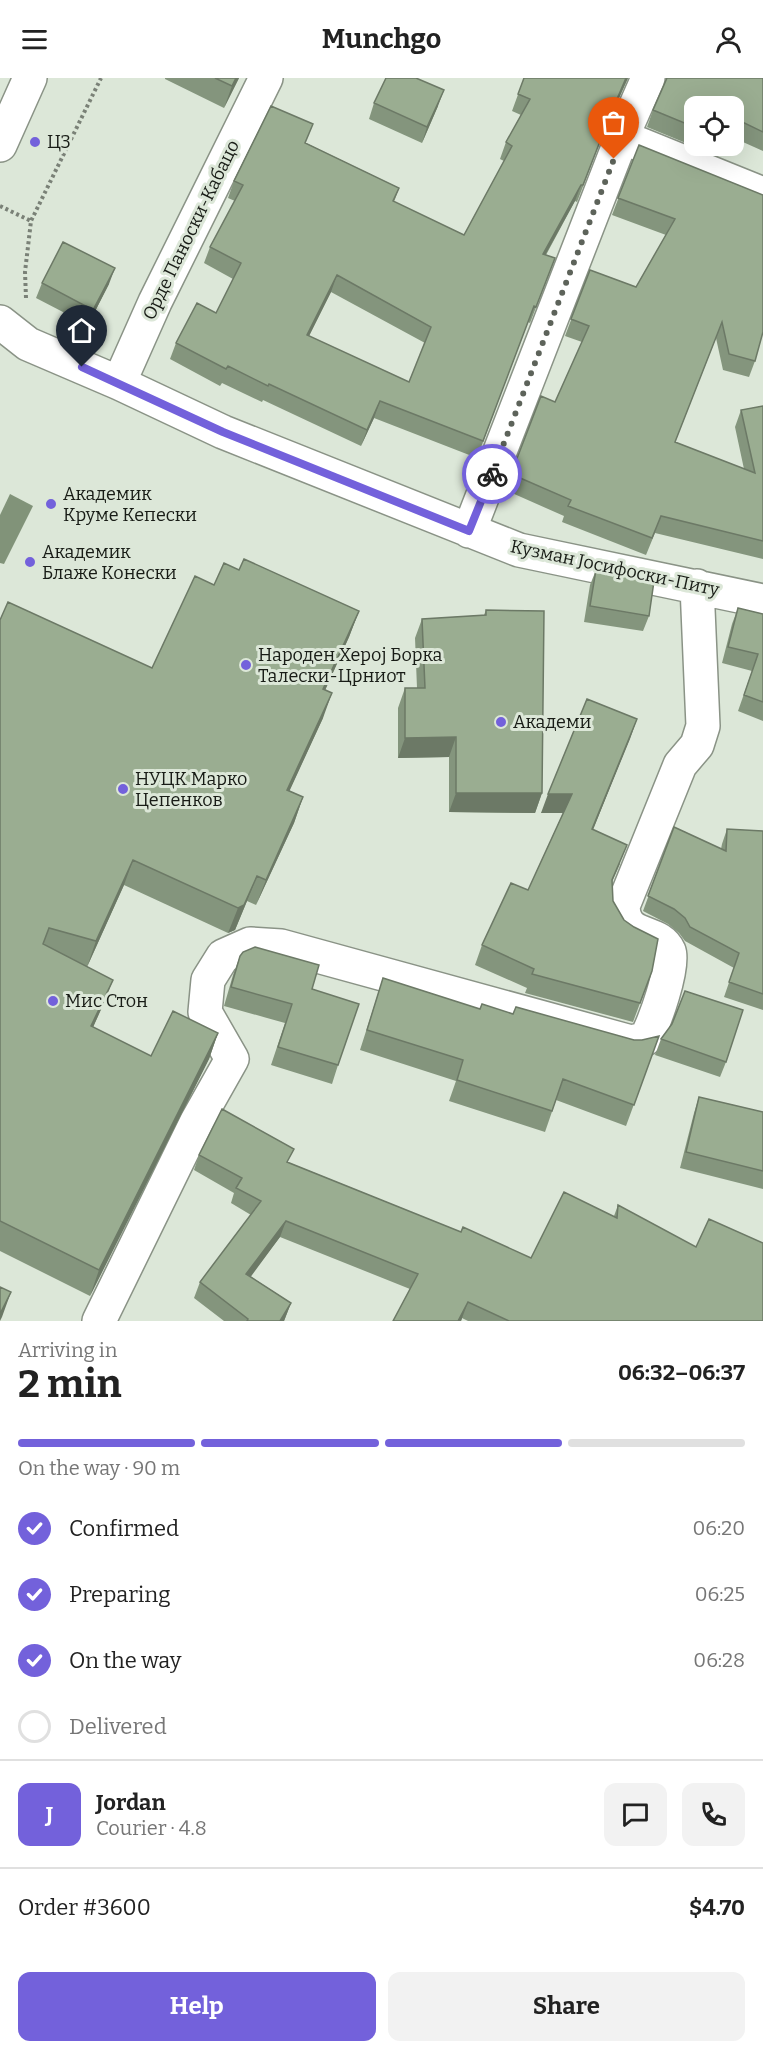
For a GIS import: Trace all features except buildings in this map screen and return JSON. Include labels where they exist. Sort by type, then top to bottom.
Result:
[{"type":"street","points":[[0,145],[30,78]]},
{"type":"street","name":"Орде Паноски-Кабацо","points":[[119,383],[160,291],[266,78]]},
{"type":"street","points":[[469,531],[622,137],[648,78]]},
{"type":"street","points":[[622,137],[763,194]]},
{"type":"street","name":"Кузман Јосифоски-Питу","points":[[0,322],[14,343],[119,383],[223,432],[519,550],[763,601]]},
{"type":"street","points":[[99,1321],[197,1121],[232,1059],[205,1012],[208,980],[223,956],[250,944],[282,946],[631,1042],[645,1039],[652,1028],[671,963],[669,950],[658,940],[628,926],[623,906],[680,765],[697,745],[703,726],[697,586]]},
{"type":"path","points":[[14,343],[32,220],[101,78]]},
{"type":"path","points":[[0,206],[32,220]]},
{"type":"shaded area","points":[[10,494],[33,506],[4,564],[0,563],[0,515]]},
{"type":"way so far","points":[[492,474],[614,159]]},
{"type":"place","name":"Ц3","points":[[35,142]]},
{"type":"place","name":"Академик Круме Кепески","points":[[51,504]]},
{"type":"place","name":"Академик Блаже Конески","points":[[30,562]]},
{"type":"place","name":"Народен Херој Борка Талески-Црниот","points":[[246,665]]},
{"type":"place","name":"Академи","points":[[501,722]]},
{"type":"place","name":"НУЦК Марко Цепенков","points":[[123,789]]},
{"type":"place","name":"Мис Стон","points":[[53,1001]]},
{"type":"route","points":[[82,367],[223,432],[469,531],[492,474]]}]
